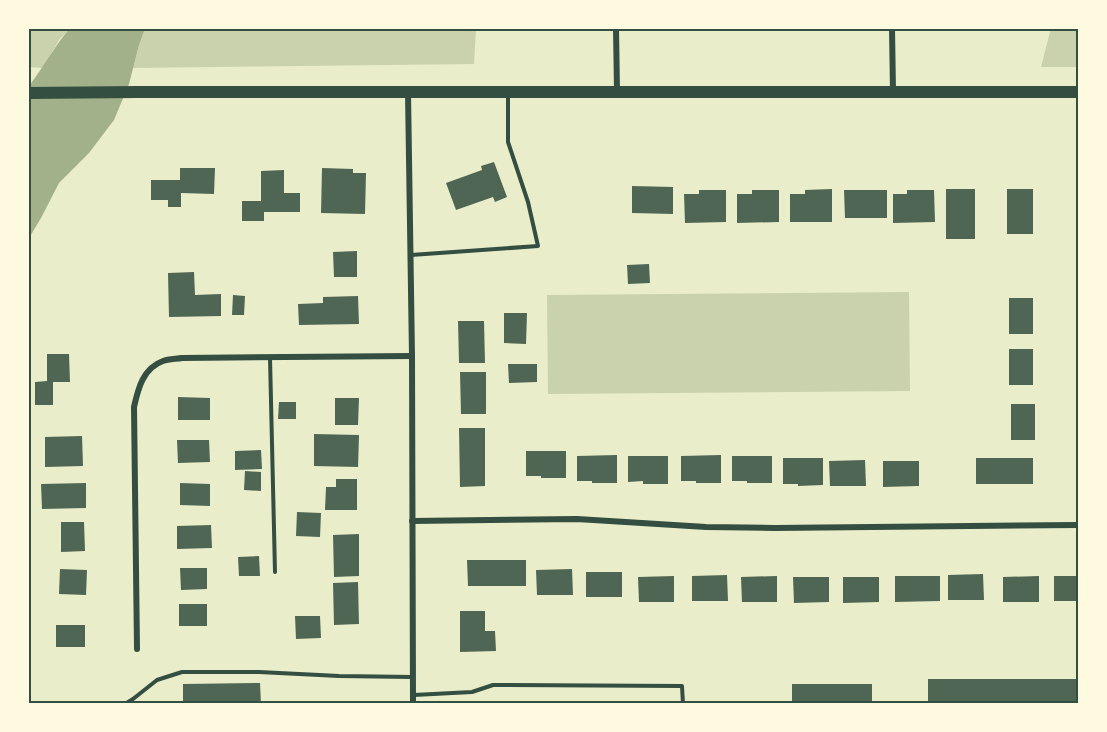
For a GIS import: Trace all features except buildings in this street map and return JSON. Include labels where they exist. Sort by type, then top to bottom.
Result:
[{"type":"main road","points":[[28,93],[1078,92]]},
{"type":"street","points":[[616,28],[617,92]]},
{"type":"street","points":[[892,28],[893,92]]},
{"type":"street","points":[[408,92],[412,356],[413,704]]},
{"type":"street","points":[[137,649],[134,407],[138,387],[149,369],[163,361],[182,358],[412,356]]},
{"type":"street","points":[[412,521],[577,519],[706,527],[774,528],[1078,525]]},
{"type":"lane","points":[[410,255],[538,246],[528,202],[508,142],[508,92]]},
{"type":"lane","points":[[270,357],[274,572]]},
{"type":"lane","points":[[125,704],[157,680],[182,672],[413,677]]},
{"type":"lane","points":[[413,695],[472,692],[493,684],[682,686],[683,704]]},
{"type":"shaded area","points":[[1051,28],[1078,29],[1078,67],[1041,67]]},
{"type":"shaded area","points":[[29,29],[69,29],[59,40],[43,68],[29,67]]},
{"type":"shaded area","points":[[69,29],[145,29],[129,84],[114,120],[89,153],[59,183],[29,238],[29,86]]},
{"type":"shaded area","points":[[145,29],[476,29],[474,64],[133,68]]},
{"type":"shaded area","points":[[909,292],[910,391],[548,394],[547,295]]}]
